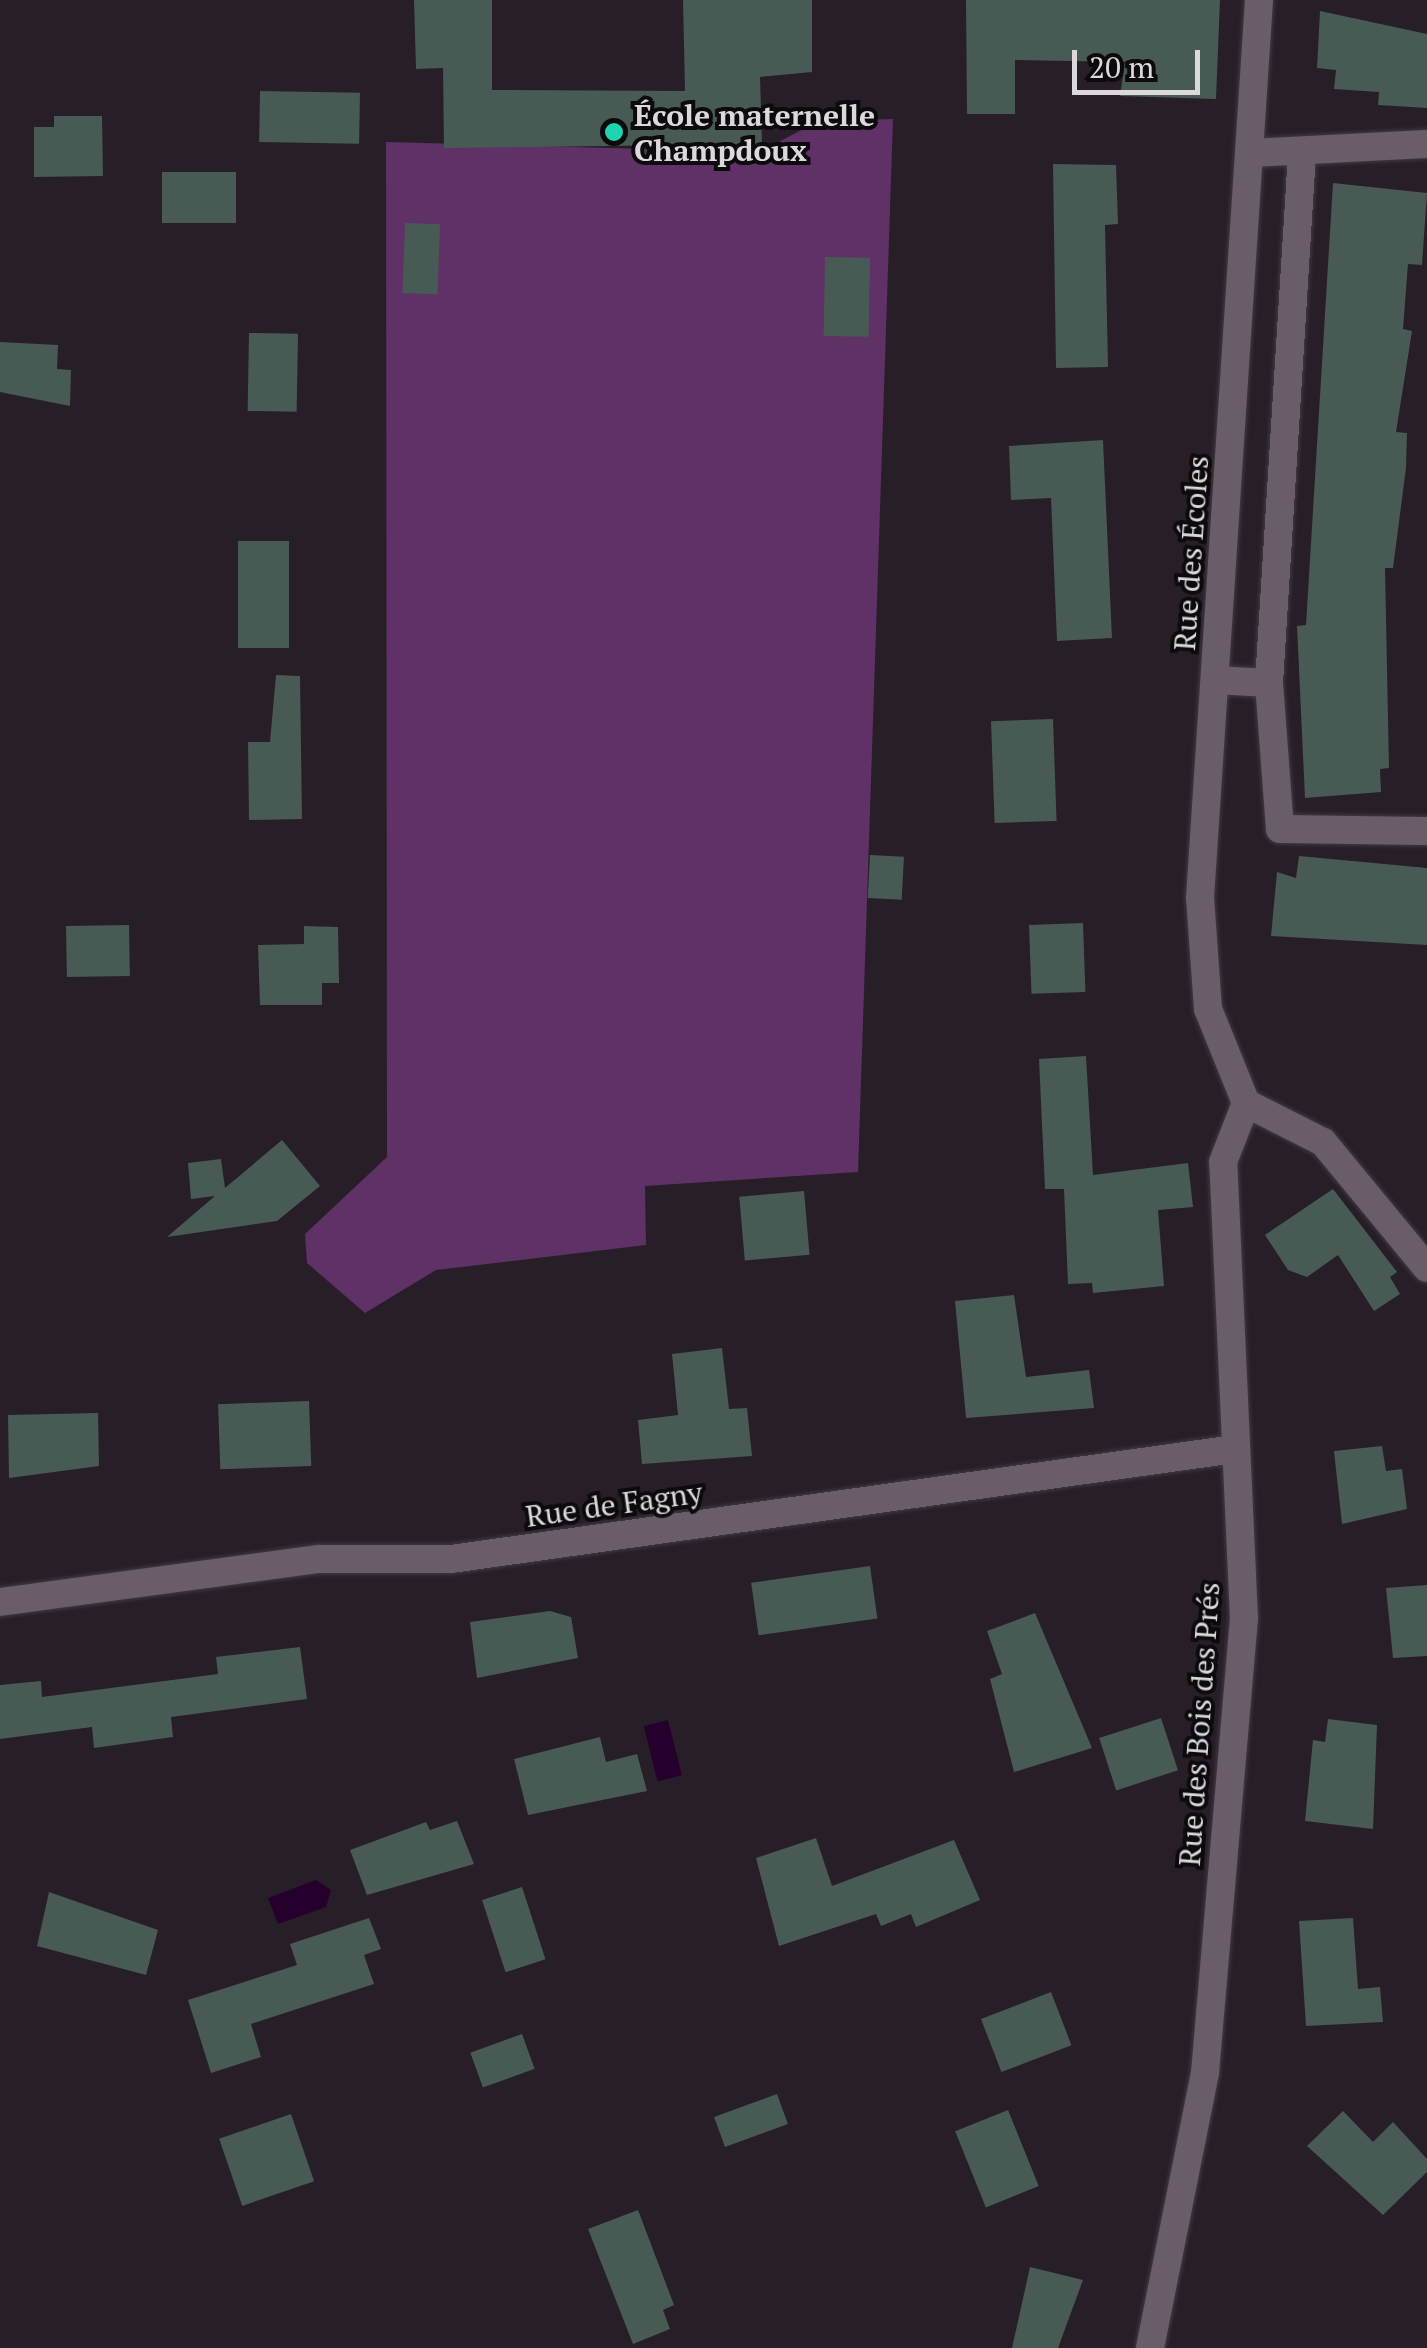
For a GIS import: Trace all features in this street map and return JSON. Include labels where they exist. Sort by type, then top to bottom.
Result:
[{"type":"street","name":"Rue des Écoles","points":[[1246,1103],[1208,1009],[1200,898],[1259,0]]},
{"type":"street","points":[[1250,153],[1302,154],[1427,144]]},
{"type":"street","points":[[1302,154],[1269,684],[1280,829],[1427,831]]},
{"type":"street","points":[[1215,680],[1269,684]]},
{"type":"street","points":[[1246,1103],[1322,1142],[1427,1268]]},
{"type":"street","name":"Rue des Bois des Prés","points":[[1150,2348],[1205,2073],[1244,1619],[1222,1162],[1246,1103]]},
{"type":"street","name":"Rue de Fagny","points":[[0,1602],[319,1559],[452,1559],[1235,1449]]},
{"type":"shaded area","points":[[893,119],[858,1172],[645,1186],[646,1245],[436,1270],[365,1313],[307,1263],[305,1234],[387,1157],[386,142],[759,152],[819,121]]},
{"type":"shaded area","points":[[668,1720],[682,1775],[658,1781],[644,1726]]},
{"type":"shaded area","points":[[316,1880],[331,1890],[326,1907],[278,1924],[268,1898]]},
{"type":"building","points":[[414,0],[492,0],[492,90],[685,91],[683,0],[812,0],[812,72],[760,77],[762,144],[444,148],[443,68],[416,69]]},
{"type":"building","points":[[966,0],[1220,0],[1216,99],[1120,96],[1125,62],[1015,60],[1015,114],[967,114]]},
{"type":"building","points":[[1320,11],[1427,34],[1427,108],[1378,105],[1379,92],[1334,89],[1336,70],[1317,68]]},
{"type":"building","points":[[260,91],[360,93],[359,144],[259,142]]},
{"type":"building","points":[[54,116],[102,116],[103,176],[34,177],[34,127],[54,127]]},
{"type":"building","points":[[1053,164],[1116,165],[1118,224],[1105,225],[1108,367],[1056,368]]},
{"type":"building","points":[[162,172],[236,172],[236,223],[162,223]]},
{"type":"building","points":[[1333,183],[1427,193],[1422,265],[1408,264],[1403,329],[1412,331],[1396,432],[1407,433],[1406,468],[1393,568],[1385,568],[1389,768],[1380,769],[1381,792],[1305,798],[1297,626],[1306,625]]},
{"type":"building","points":[[405,223],[440,224],[438,294],[403,293]]},
{"type":"building","points":[[825,257],[870,258],[869,337],[824,336]]},
{"type":"building","points":[[249,333],[298,334],[297,412],[248,411]]},
{"type":"building","points":[[0,342],[58,345],[57,369],[71,370],[70,406],[0,392]]},
{"type":"building","points":[[1103,440],[1112,638],[1057,641],[1051,498],[1011,500],[1009,446]]},
{"type":"building","points":[[238,541],[289,541],[289,648],[238,648]]},
{"type":"building","points":[[276,675],[300,676],[302,819],[249,820],[248,742],[270,742]]},
{"type":"building","points":[[1053,719],[1057,821],[995,823],[991,721]]},
{"type":"building","points":[[870,855],[904,857],[902,900],[868,898]]},
{"type":"building","points":[[1299,856],[1427,868],[1427,945],[1271,936],[1277,872],[1296,878]]},
{"type":"building","points":[[1083,923],[1085,992],[1031,994],[1029,925]]},
{"type":"building","points":[[129,925],[130,976],[67,977],[66,926]]},
{"type":"building","points":[[304,926],[338,927],[339,983],[322,983],[322,1005],[260,1005],[258,945],[304,944]]},
{"type":"building","points":[[1086,1056],[1093,1175],[1188,1163],[1193,1207],[1158,1210],[1164,1286],[1093,1293],[1092,1283],[1068,1284],[1064,1189],[1045,1189],[1039,1059]]},
{"type":"building","points":[[282,1140],[320,1186],[277,1221],[167,1237],[215,1196],[191,1199],[188,1163],[221,1159],[225,1188]]},
{"type":"building","points":[[1333,1189],[1397,1272],[1390,1277],[1400,1294],[1374,1311],[1338,1255],[1307,1277],[1288,1270],[1265,1235]]},
{"type":"building","points":[[804,1191],[810,1255],[745,1260],[739,1197]]},
{"type":"building","points":[[1014,1295],[1026,1377],[1089,1370],[1094,1408],[966,1418],[955,1301]]},
{"type":"building","points":[[722,1348],[729,1409],[747,1408],[752,1456],[642,1464],[638,1420],[678,1415],[672,1354]]},
{"type":"building","points":[[309,1401],[311,1466],[220,1469],[218,1404]]},
{"type":"building","points":[[98,1413],[99,1466],[9,1478],[8,1415]]},
{"type":"building","points":[[1382,1446],[1386,1471],[1402,1469],[1407,1509],[1342,1524],[1334,1451]]},
{"type":"building","points":[[870,1566],[877,1618],[759,1635],[751,1583]]},
{"type":"building","points":[[1427,1585],[1427,1656],[1393,1658],[1386,1588]]},
{"type":"building","points":[[550,1611],[571,1617],[578,1658],[477,1678],[470,1622]]},
{"type":"building","points":[[1035,1613],[1092,1748],[1014,1772],[990,1679],[1002,1674],[987,1631]]},
{"type":"building","points":[[300,1647],[307,1699],[171,1717],[173,1737],[94,1748],[92,1727],[0,1739],[0,1685],[41,1681],[42,1697],[218,1674],[216,1657]]},
{"type":"building","points":[[1161,1718],[1178,1770],[1116,1790],[1099,1738]]},
{"type":"building","points":[[1328,1719],[1377,1725],[1373,1829],[1305,1821],[1313,1740],[1325,1742]]},
{"type":"building","points":[[600,1737],[606,1762],[637,1754],[647,1791],[528,1815],[514,1759]]},
{"type":"building","points":[[457,1821],[474,1864],[367,1895],[350,1850],[426,1822],[430,1830]]},
{"type":"building","points":[[816,1838],[832,1886],[954,1840],[980,1900],[916,1927],[911,1914],[881,1926],[876,1914],[779,1946],[756,1858]]},
{"type":"building","points":[[522,1887],[545,1959],[506,1972],[482,1900]]},
{"type":"building","points":[[49,1892],[158,1930],[146,1975],[37,1946]]},
{"type":"building","points":[[369,1918],[381,1949],[364,1955],[374,1984],[251,2024],[261,2057],[211,2073],[188,2000],[297,1965],[290,1944]]},
{"type":"building","points":[[1353,1918],[1358,1989],[1380,1987],[1383,2022],[1306,2026],[1299,1921]]},
{"type":"building","points":[[1051,1992],[1071,2045],[1001,2072],[981,2019]]},
{"type":"building","points":[[522,2034],[535,2069],[483,2088],[470,2053]]},
{"type":"building","points":[[777,2094],[788,2124],[725,2147],[714,2117]]},
{"type":"building","points":[[1008,2110],[1039,2186],[986,2207],[955,2131]]},
{"type":"building","points":[[1343,2111],[1373,2142],[1393,2122],[1427,2159],[1427,2172],[1383,2215],[1307,2146]]},
{"type":"building","points":[[291,2114],[314,2181],[242,2206],[219,2139]]},
{"type":"building","points":[[638,2210],[674,2305],[663,2310],[670,2329],[633,2344],[588,2229]]},
{"type":"building","points":[[1030,2267],[1083,2280],[1058,2348],[1012,2348]]},
{"type":"place","name":"École maternelle Champdoux","points":[[614,132]]}]
